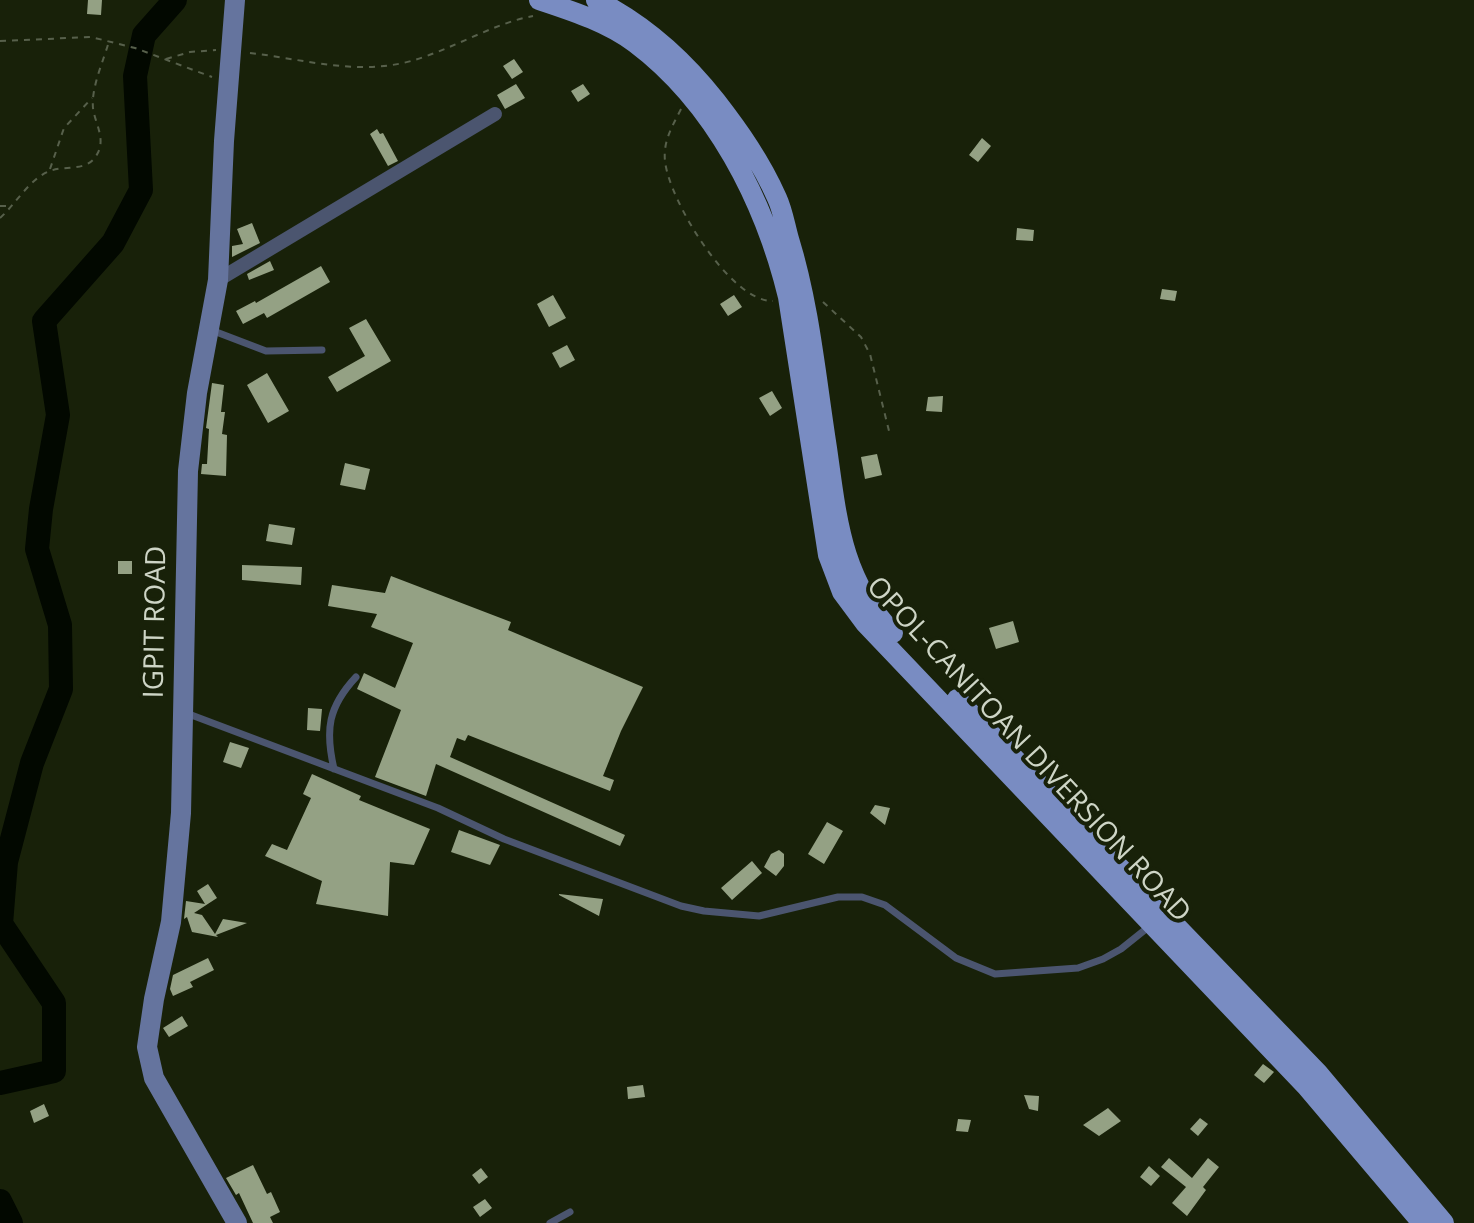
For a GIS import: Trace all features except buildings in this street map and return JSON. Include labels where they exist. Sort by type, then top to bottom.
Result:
[{"type":"main road","name":"OPOL-CANITOAN DIVERSION ROAD","points":[[596,0],[644,27],[699,80],[748,142],[778,200],[841,544],[861,592],[877,616],[1318,1073],[1444,1223]]},
{"type":"main road","name":"OPOL-CANITOAN DIVERSION ROAD","points":[[538,8],[578,13],[635,42],[690,94],[756,199],[795,295],[828,555],[842,592],[865,623],[1306,1086],[1422,1223]]},
{"type":"street","name":"IGPIT ROAD","points":[[235,0],[218,280],[197,393],[188,471],[181,813],[171,922],[147,1047],[154,1078],[237,1223]]},
{"type":"street","points":[[218,280],[495,114]]},
{"type":"lane","points":[[209,330],[266,351],[322,350]]},
{"type":"lane","points":[[334,769],[331,716],[334,705],[356,677]]},
{"type":"lane","points":[[182,712],[438,808],[504,839],[681,906],[759,916],[838,897],[862,897],[885,905],[956,958],[995,974],[1078,968],[1121,949],[1153,924]]},
{"type":"lane","points":[[550,1223],[570,1212]]},
{"type":"path","points":[[166,59],[190,52],[231,51],[343,67],[378,67],[409,62],[524,17],[538,8]]},
{"type":"path","points":[[0,41],[76,37],[109,41],[228,83]]},
{"type":"path","points":[[0,218],[40,176],[49,171],[78,167],[91,162],[98,154],[100,129],[93,107],[94,96],[109,41]]},
{"type":"path","points":[[690,94],[665,139],[667,171],[684,214],[700,243],[746,291],[766,301],[814,294],[861,337],[870,354],[890,435]]},
{"type":"path","points":[[49,171],[64,128],[94,96]]},
{"type":"path","points":[[0,206],[14,206]]},
{"type":"waterway","points":[[0,1083],[54,1071],[54,1003],[1,924],[6,862],[32,763],[61,689],[60,625],[37,549],[58,415],[44,321],[113,243],[141,190],[135,76],[144,35],[175,0]]},
{"type":"waterway","points":[[0,1201],[11,1223]]}]
